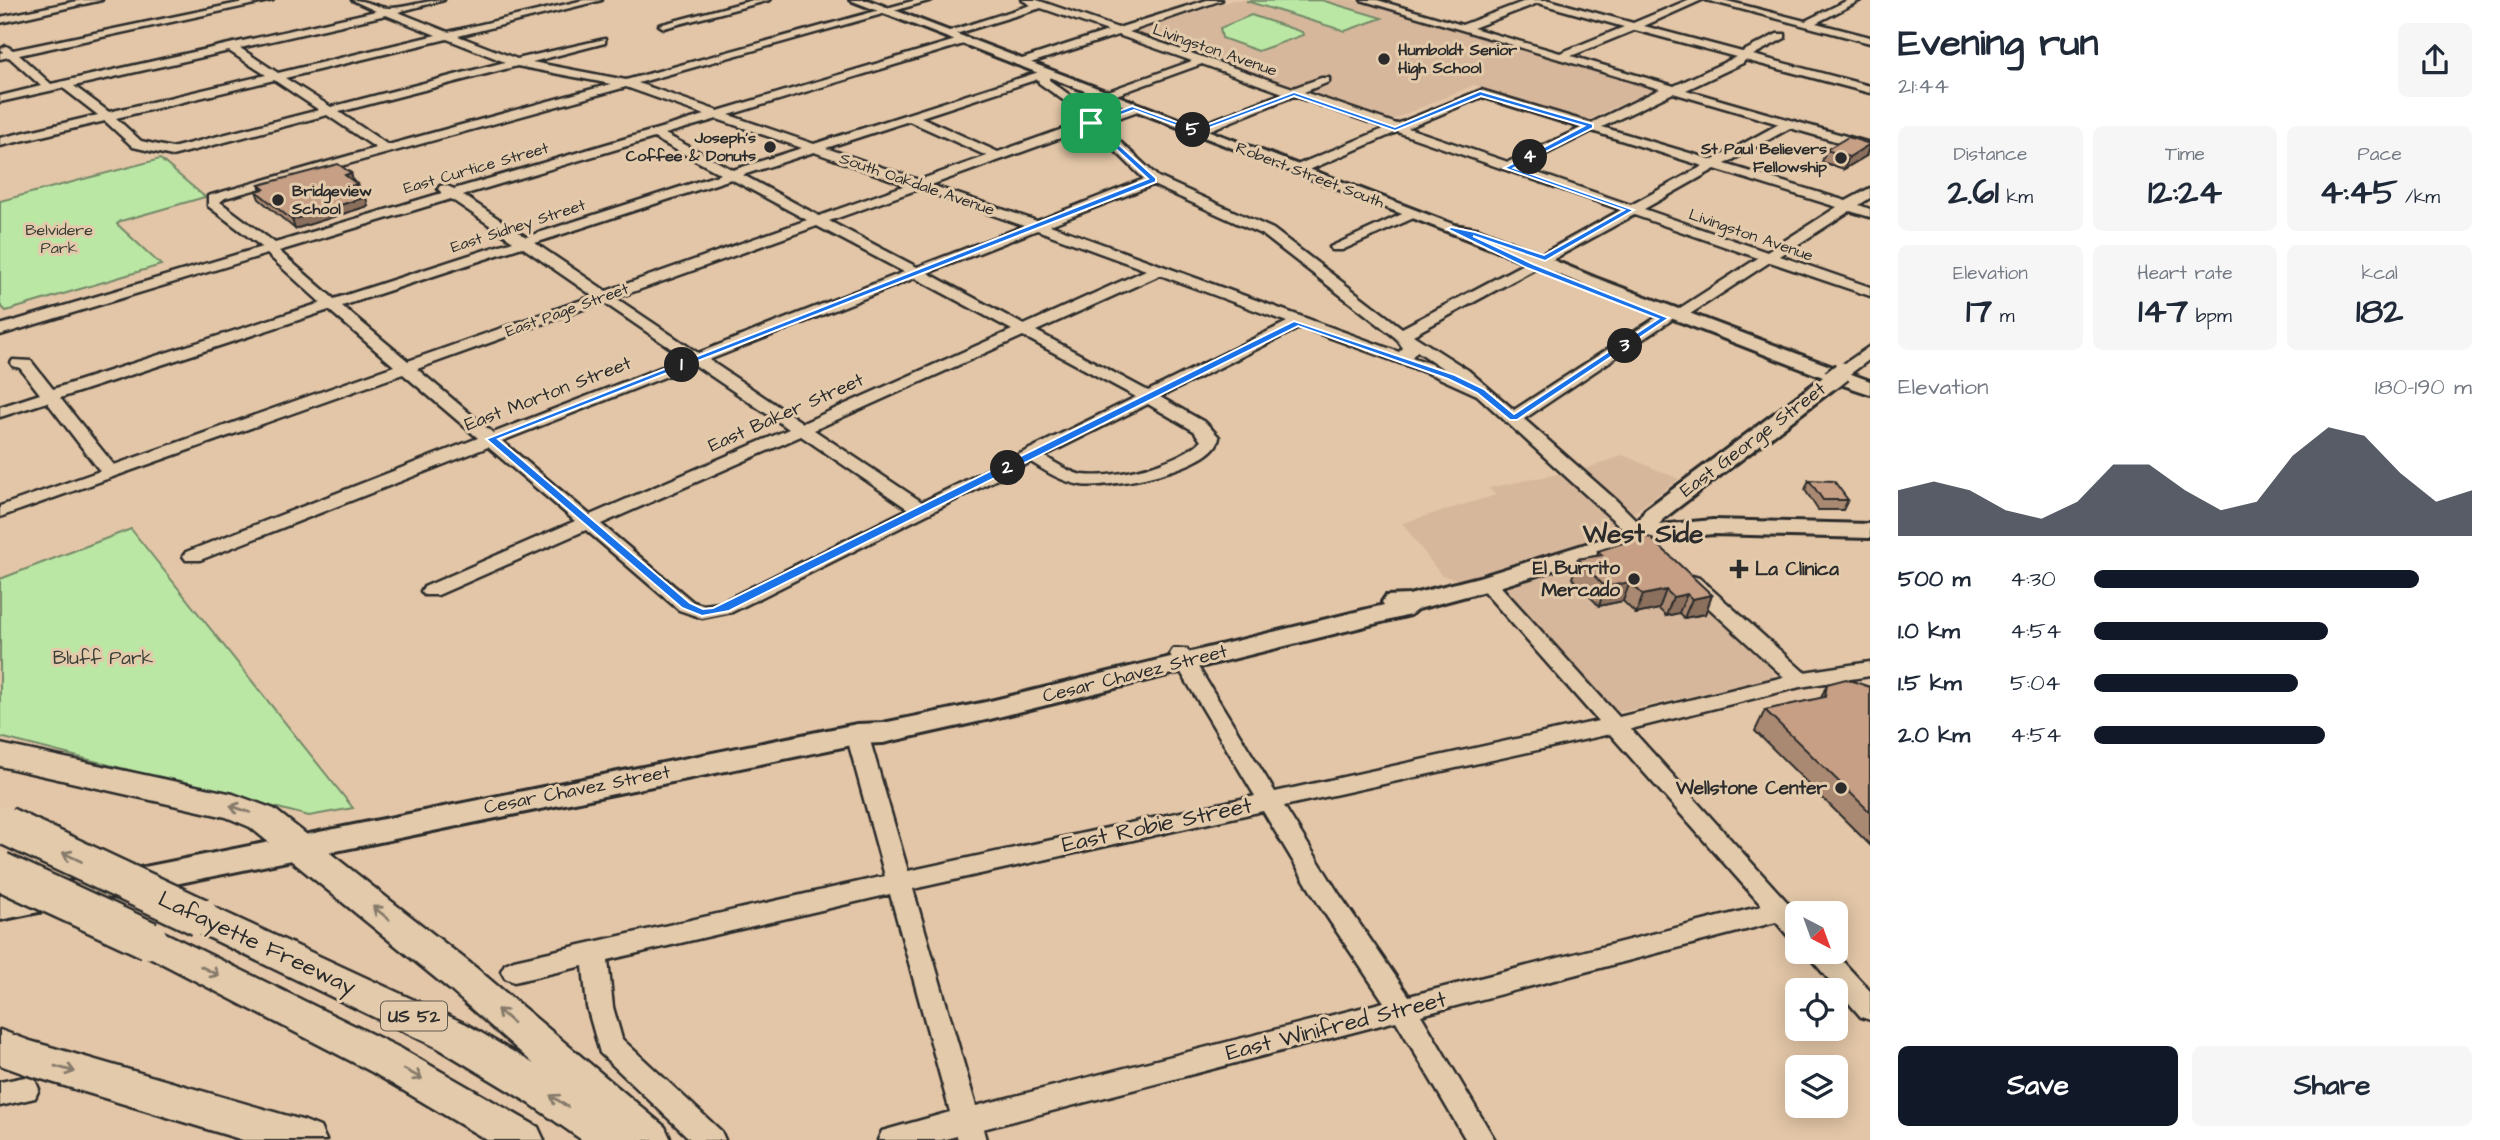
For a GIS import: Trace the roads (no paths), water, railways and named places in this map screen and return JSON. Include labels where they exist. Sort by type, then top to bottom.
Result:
[{"type":"highway","points":[[0,755],[233,806],[262,818],[461,978],[650,1140]]},
{"type":"highway","name":"Lafayette Freeway","points":[[2,824],[452,1035],[542,1090],[615,1140]]},
{"type":"highway","name":"US 52","points":[[0,870],[149,940],[398,1066],[523,1140]]},
{"type":"highway","points":[[0,1047],[25,1057],[305,1140]]},
{"type":"main road","name":"Robert Street South","points":[[856,0],[1046,73],[1060,85],[1104,96],[1451,229],[1466,239],[1526,258],[1870,388]]},
{"type":"main road","points":[[1526,258],[1685,311],[1837,376],[1870,396]]},
{"type":"main road","points":[[1526,258],[1664,318],[1837,376],[1870,381]]},
{"type":"main road","name":"East George Street","points":[[1643,534],[1651,517],[1837,376]]},
{"type":"main road","points":[[1673,500],[1671,508],[1676,514],[1713,527]]},
{"type":"main road","name":"Cesar Chavez Street","points":[[0,908],[857,734],[883,733],[986,711],[1183,658],[1401,609],[1409,603],[1487,583],[1643,534],[1713,527],[1870,531]]},
{"type":"street","points":[[0,20],[97,0]]},
{"type":"street","points":[[6,55],[268,0]]},
{"type":"street","name":"South Oakdale Avenue","points":[[357,0],[517,64],[626,83],[718,115],[1036,226],[1402,359],[1481,391]]},
{"type":"street","points":[[0,99],[439,0]]},
{"type":"street","points":[[0,142],[597,0]]},
{"type":"street","points":[[664,25],[765,0]]},
{"type":"street","points":[[927,0],[386,149],[213,199],[213,203],[271,247],[272,252],[332,304],[686,606],[702,612],[725,608],[1297,323]]},
{"type":"street","name":"Livingston Avenue","points":[[1027,0],[1870,292]]},
{"type":"street","points":[[1463,28],[1537,0],[1870,90]]},
{"type":"street","points":[[1560,57],[1697,0]]},
{"type":"street","points":[[1711,0],[1870,40]]},
{"type":"street","points":[[1806,24],[1856,0]]},
{"type":"street","points":[[1020,64],[1207,1]]},
{"type":"street","points":[[1371,1],[1870,147]]},
{"type":"street","points":[[945,34],[1042,5]]},
{"type":"street","points":[[1507,168],[1671,88],[1684,87],[1739,61],[1742,56],[1782,36]]},
{"type":"street","points":[[65,84],[126,131],[137,144],[165,151],[189,148],[601,41]]},
{"type":"street","name":"East Curtice Street","points":[[0,330],[449,191],[718,115],[963,41]]},
{"type":"street","points":[[0,44],[6,55],[49,88]]},
{"type":"street","points":[[231,47],[386,149]]},
{"type":"street","points":[[1104,96],[1200,61]]},
{"type":"street","name":"East Sidney Street","points":[[0,412],[1046,73]]},
{"type":"street","points":[[1857,87],[1870,79]]},
{"type":"street","points":[[1196,131],[1325,80]]},
{"type":"street","points":[[1060,85],[1091,123],[1153,180],[1268,232],[1401,335],[1457,370],[1643,534],[1800,680]]},
{"type":"street","points":[[1297,170],[1480,93],[1870,213]]},
{"type":"street","name":"East Page Street","points":[[0,512],[1134,108]]},
{"type":"street","points":[[910,117],[999,157]]},
{"type":"street","points":[[1401,335],[1526,258],[1630,210],[1788,124]]},
{"type":"street","points":[[654,133],[1147,398],[1207,432],[1210,442],[1207,447],[1142,475],[1092,481],[1070,477],[1032,456]]},
{"type":"street","name":"East Morton Street","points":[[193,556],[1153,180]]},
{"type":"street","points":[[449,191],[923,511]]},
{"type":"street","points":[[1685,311],[1870,192]]},
{"type":"street","points":[[1336,247],[1411,214]]},
{"type":"street","name":"East Baker Street","points":[[431,591],[1157,271]]},
{"type":"street","points":[[1514,418],[1664,318]]},
{"type":"street","points":[[1401,335],[1411,348],[1402,359]]},
{"type":"street","name":"East George Street","points":[[1837,376],[1870,351]]},
{"type":"street","points":[[19,363],[25,364],[51,395],[110,472]]},
{"type":"street","points":[[1487,583],[1785,916]]},
{"type":"street","points":[[1183,658],[1268,801],[1330,901],[1403,1009],[1481,1140]]},
{"type":"street","name":"East Robie Street","points":[[514,971],[898,883],[1615,725],[1800,680],[1870,669]]},
{"type":"street","points":[[857,734],[969,1129]]},
{"type":"street","name":"East Winifred Street","points":[[892,1140],[969,1129],[1403,1009],[1785,921]]},
{"type":"street","points":[[594,953],[600,1007],[610,1045],[711,1140]]},
{"type":"street","points":[[1829,964],[1870,1009]]},
{"type":"place","name":"Humboldt Senior High School","points":[[1384,59]]},
{"type":"place","name":"Joseph's Coffee & Donuts","points":[[770,147]]},
{"type":"place","name":"St Paul Believers Fellowship","points":[[1841,158]]},
{"type":"place","name":"Bridgeview School","points":[[278,200]]},
{"type":"place","name":"La Clinica","points":[[1739,569]]},
{"type":"place","name":"El Burrito Mercado","points":[[1634,579]]},
{"type":"place","name":"Wellstone Center","points":[[1841,788]]},
{"type":"district","name":"West Side","points":[[1643,534]]},
{"type":"park label","name":"Belvidere Park","points":[[59,239]]},
{"type":"park label","name":"Bluff Park","points":[[103,658]]}]
